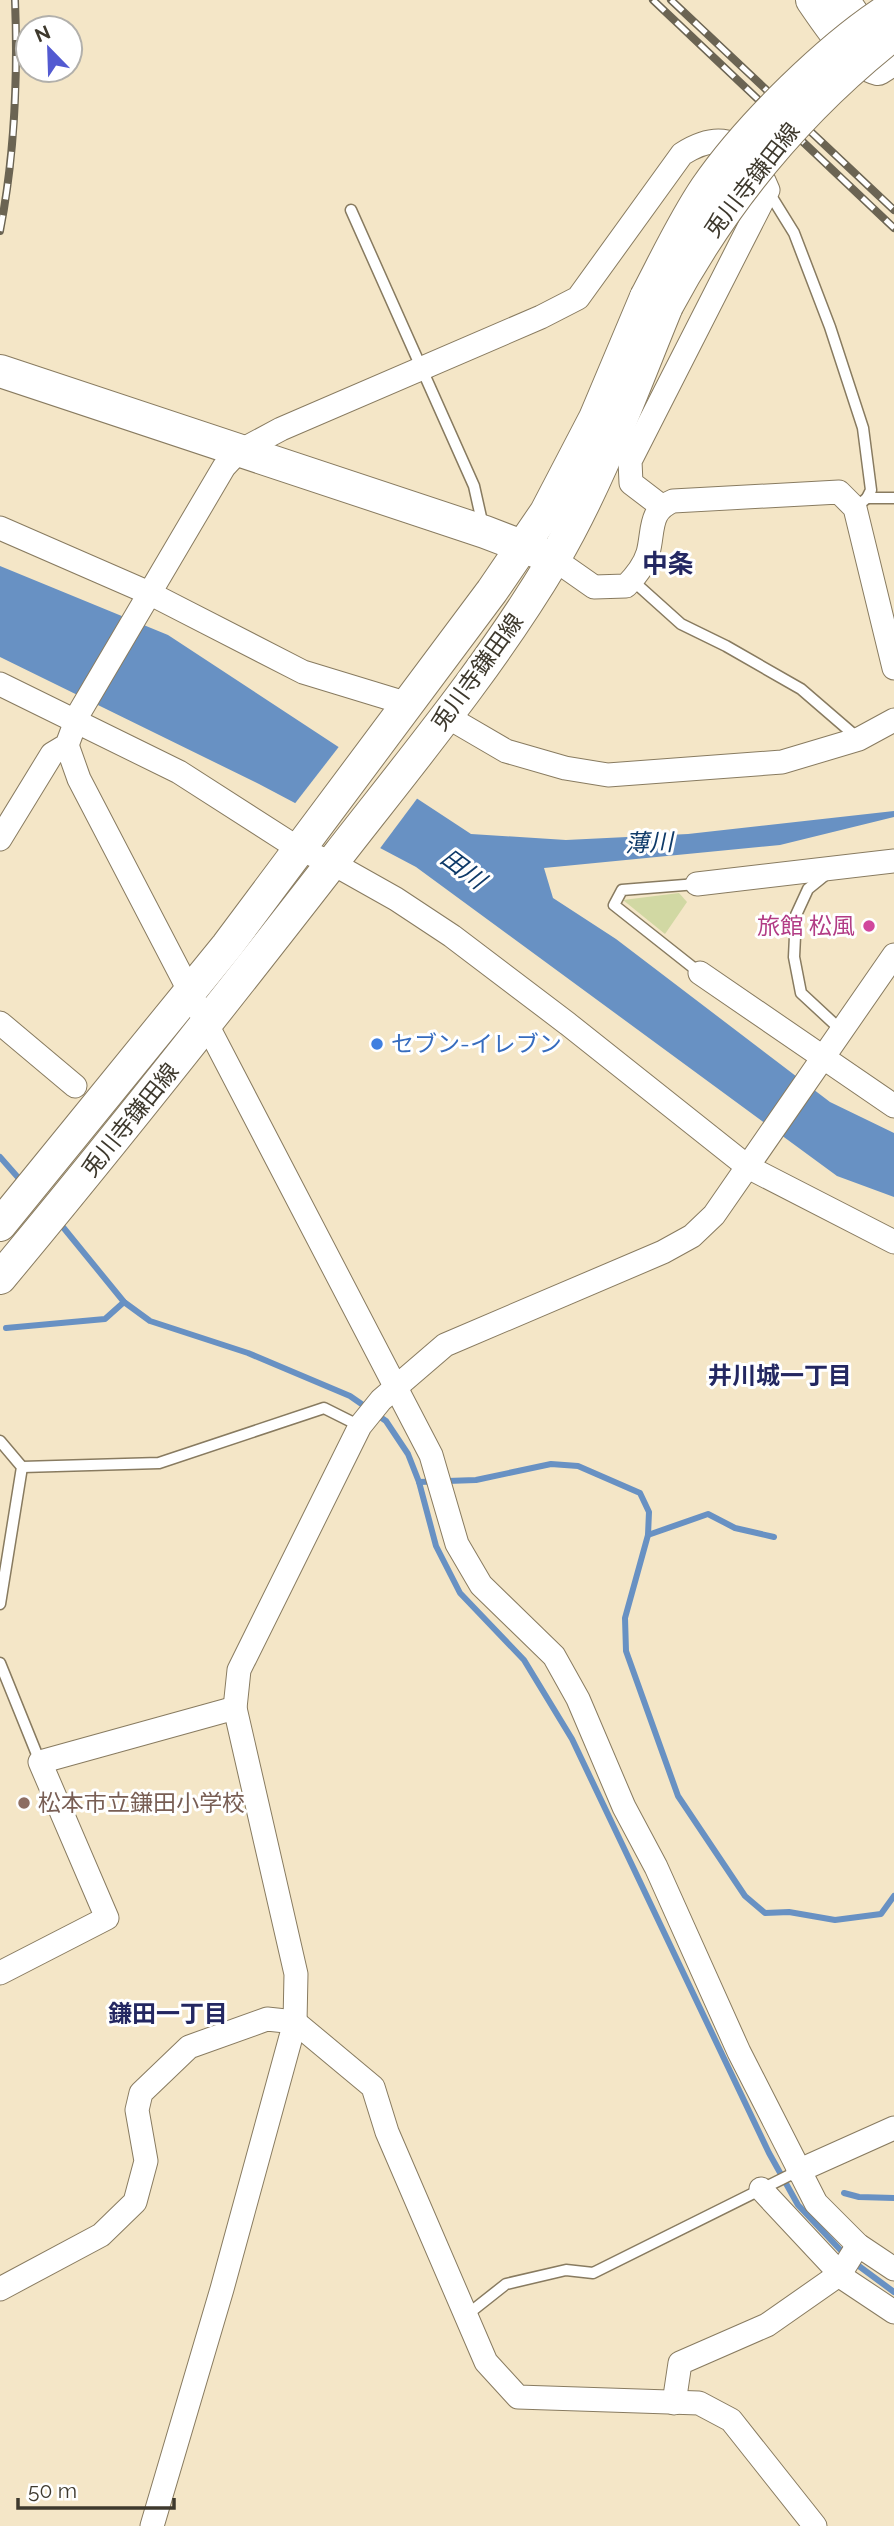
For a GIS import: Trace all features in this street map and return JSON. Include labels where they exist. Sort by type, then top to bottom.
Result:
[{"type":"main road","points":[[837,5],[881,55],[894,48]]},
{"type":"main road","points":[[837,5],[869,67],[878,69],[894,59]]},
{"type":"main road","name":"兎川寺鎌田線","points":[[0,1225],[191,991],[404,710],[546,512],[657,301],[706,189],[737,150],[839,46],[894,6]]},
{"type":"main road","name":"兎川寺鎌田線","points":[[0,1278],[208,1024],[441,724],[519,615],[554,559],[595,480],[657,301],[760,163],[826,92],[894,34]]},
{"type":"main road","points":[[0,371],[485,532],[554,559]]},
{"type":"street","points":[[0,839],[52,754],[67,745],[78,717],[147,597],[225,467],[238,452],[281,429],[578,298],[682,154],[702,141],[731,142],[750,154],[768,190],[630,461],[631,483],[661,506]]},
{"type":"street","points":[[554,559],[594,587],[626,586],[648,555],[653,519],[661,506],[673,501],[839,492],[861,503],[894,668]]},
{"type":"street","points":[[0,528],[303,672],[404,710]]},
{"type":"street","points":[[0,684],[78,717],[335,860],[452,936],[752,1162],[894,1242]]},
{"type":"street","points":[[441,724],[506,751],[565,768],[608,775],[782,762],[859,739],[894,720]]},
{"type":"street","points":[[67,745],[79,779],[208,1024],[376,1408],[434,1466],[457,1544],[481,1585],[554,1656],[578,1699],[624,1807],[656,1867],[739,2052],[816,2203],[858,2245],[894,2269]]},
{"type":"street","points":[[698,884],[894,861]]},
{"type":"street","points":[[152,2526],[222,2290],[295,2022],[296,1974],[236,1708],[239,1670],[376,1408],[445,1345],[663,1252],[692,1236],[714,1215],[842,1031],[855,1007],[894,955]]},
{"type":"street","points":[[700,973],[819,1062],[894,1106]]},
{"type":"street","points":[[0,1023],[75,1086]]},
{"type":"street","points":[[0,1973],[107,1918],[40,1762],[236,1708]]},
{"type":"street","points":[[0,2289],[101,2235],[135,2202],[146,2161],[137,2110],[141,2093],[189,2047],[267,2019],[295,2022],[373,2087],[387,2132],[468,2314],[486,2362],[518,2397],[699,2403],[731,2420],[815,2526]]},
{"type":"street","points":[[798,2171],[894,2128]]},
{"type":"street","points":[[761,2189],[839,2274],[894,2312]]},
{"type":"street","points":[[674,2403],[680,2363],[767,2325],[839,2274],[858,2245]]},
{"type":"lane","points":[[768,190],[794,233],[830,327],[863,428],[871,490],[861,503]]},
{"type":"lane","points":[[351,210],[474,486],[485,532]]},
{"type":"lane","points":[[861,503],[894,498]]},
{"type":"lane","points":[[632,580],[681,624],[726,646],[800,689],[859,739]]},
{"type":"lane","points":[[837,866],[808,889],[796,915],[794,957],[801,993],[842,1031]]},
{"type":"lane","points":[[698,884],[622,890],[614,905],[700,973]]},
{"type":"lane","points":[[22,1467],[159,1463],[324,1408],[376,1408]]},
{"type":"lane","points":[[0,1441],[22,1467],[0,1604]]},
{"type":"lane","points":[[0,1663],[40,1762]]},
{"type":"lane","points":[[468,2314],[506,2284],[566,2270],[593,2273],[798,2171]]},
{"type":"green space","points":[[679,893],[687,902],[665,934],[623,900]]},
{"type":"water","points":[[0,566],[168,635],[471,834],[566,840],[688,834],[894,811],[894,817],[780,845],[544,868],[553,898],[616,939],[830,1102],[894,1133],[894,1197],[837,1176],[416,867],[259,784],[0,657]]},
{"type":"pier","points":[[341,744],[419,796],[378,851],[293,806]]},
{"type":"waterway","points":[[0,1157],[22,1182]]},
{"type":"waterway","points":[[58,1221],[124,1302],[150,1321],[248,1353],[350,1396],[386,1421],[408,1454],[419,1482],[436,1546],[460,1593],[524,1660],[572,1739],[769,2153],[798,2205],[848,2258],[894,2292]]},
{"type":"waterway","points":[[6,1328],[105,1319],[124,1302]]},
{"type":"waterway","points":[[419,1482],[476,1480],[551,1464],[578,1466],[640,1493],[649,1512],[648,1535],[625,1618],[626,1651],[678,1796],[745,1896],[765,1913],[789,1912],[835,1920],[881,1914],[894,1896]]},
{"type":"waterway","points":[[648,1535],[708,1514],[735,1528],[774,1537]]},
{"type":"waterway","points":[[844,2193],[859,2197],[894,2198]]},
{"type":"railway","points":[[0,231],[14,116],[15,0]]},
{"type":"railway","points":[[653,0],[894,228]]},
{"type":"railway","points":[[671,0],[894,210]]},
{"type":"place","name":"旅館 松風","points":[[869,926]]},
{"type":"place","name":"セブン-イレブン","points":[[377,1044]]},
{"type":"place","name":"松本市立鎌田小学校","points":[[24,1803]]},
{"type":"district","name":"中条","points":[[668,564]]},
{"type":"district","name":"井川城一丁目","points":[[780,1376]]},
{"type":"district","name":"鎌田一丁目","points":[[168,2014]]},
{"type":"water label","name":"薄川","points":[[649,843]]},
{"type":"water label","name":"田川","points":[[463,869]]}]
